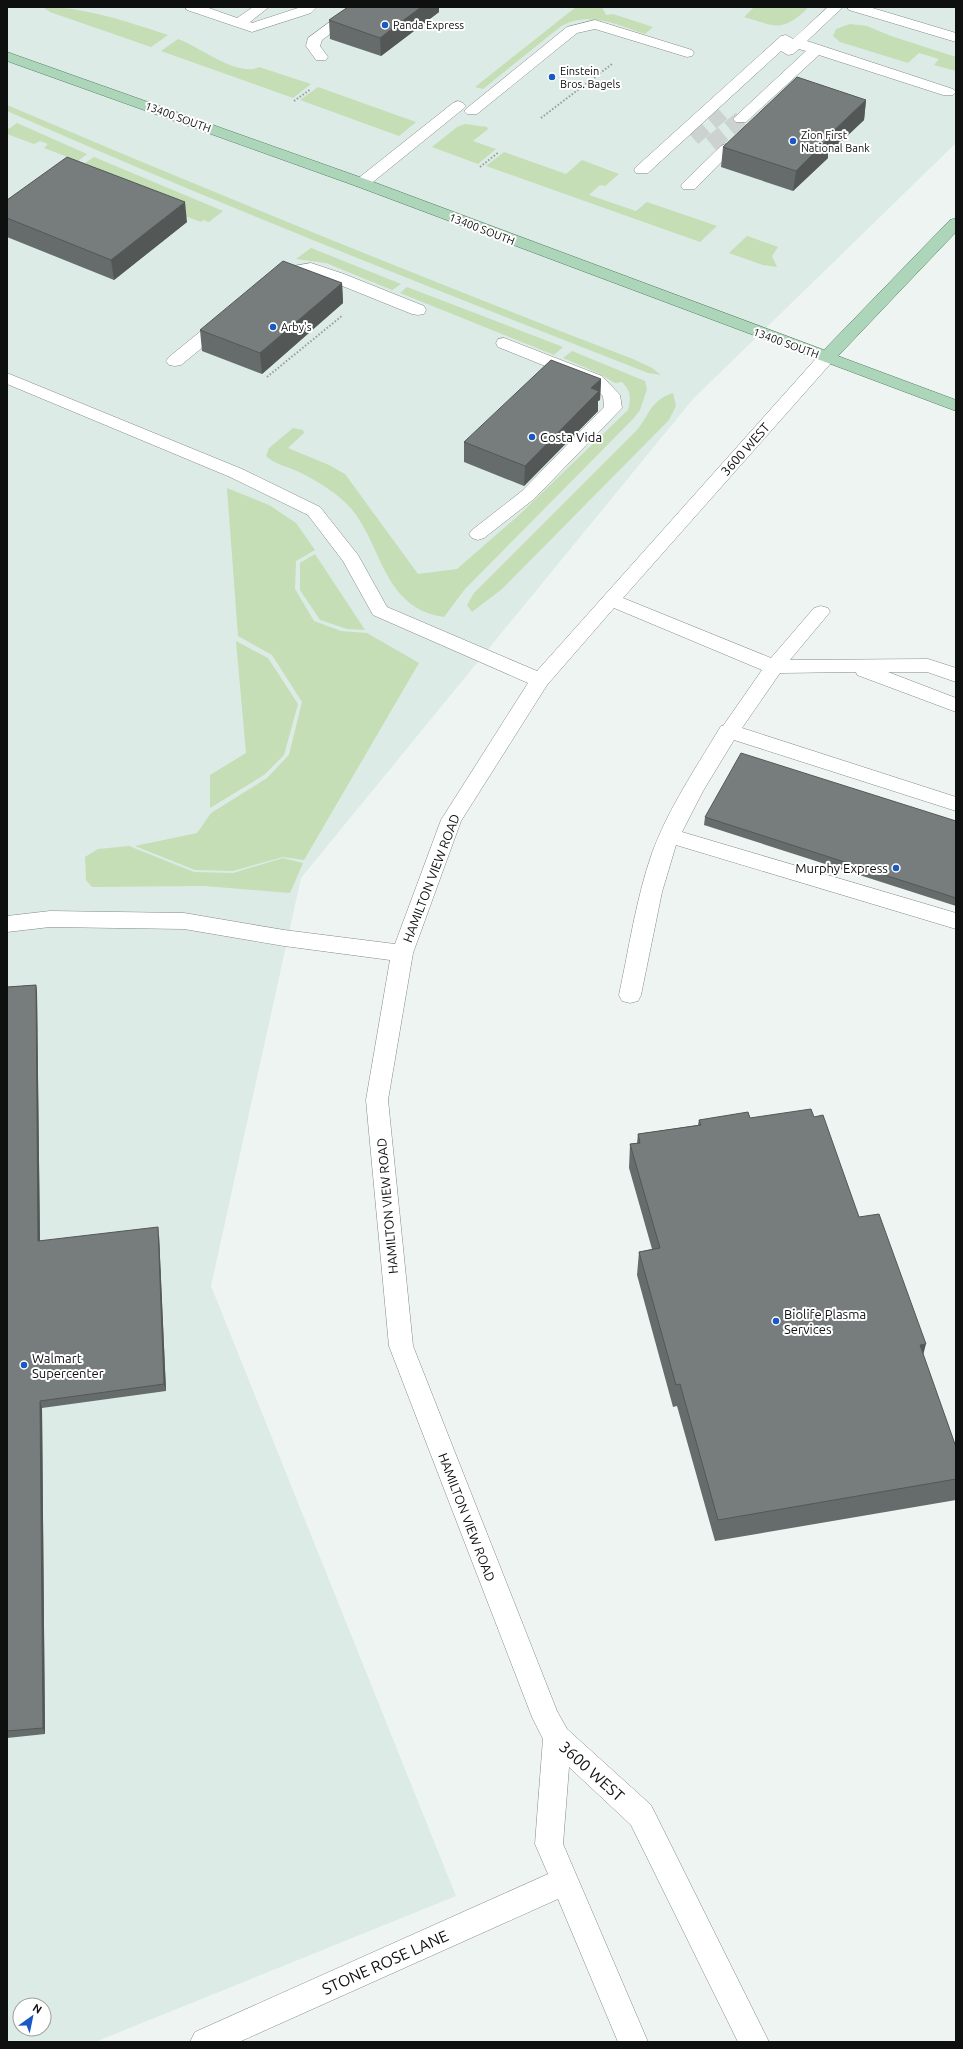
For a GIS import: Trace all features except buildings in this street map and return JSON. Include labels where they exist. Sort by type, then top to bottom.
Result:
[{"type":"main road","name":"13400 SOUTH","points":[[7,56],[362,183],[956,406]]},
{"type":"main road","name":"3600 WEST","points":[[826,358],[956,223]]},
{"type":"street","points":[[192,7],[217,13],[246,25],[306,10],[310,7]]},
{"type":"street","points":[[217,13],[239,7]]},
{"type":"street","points":[[246,25],[262,7]]},
{"type":"street","points":[[246,25],[282,7]]},
{"type":"street","points":[[321,57],[313,46],[315,38],[359,7]]},
{"type":"street","points":[[694,138],[649,172],[791,41],[836,7]]},
{"type":"street","points":[[854,7],[956,38]]},
{"type":"street","points":[[362,183],[572,30],[595,24],[687,53]]},
{"type":"street","points":[[791,41],[948,92]]},
{"type":"street","points":[[722,113],[791,41]]},
{"type":"street","points":[[741,119],[817,49]]},
{"type":"street","points":[[756,124],[831,54]]},
{"type":"street","points":[[674,181],[711,144]]},
{"type":"street","points":[[689,186],[726,149]]},
{"type":"street","points":[[265,287],[283,272],[311,268],[338,277],[418,310]]},
{"type":"street","points":[[175,361],[235,312]]},
{"type":"street","points":[[478,534],[528,495],[613,408],[611,395],[596,380],[504,343]]},
{"type":"street","name":"3600 WEST","points":[[540,680],[826,358]]},
{"type":"street","points":[[7,378],[236,473],[314,511],[351,559],[380,611],[540,680]]},
{"type":"street","points":[[611,600],[774,667],[928,665],[956,675]]},
{"type":"street","points":[[630,995],[654,883],[670,836],[708,764],[728,731],[774,667],[821,612]]},
{"type":"street","points":[[889,665],[956,691]]},
{"type":"street","points":[[851,666],[956,705]]},
{"type":"street","name":"HAMILTON VIEW ROAD","points":[[540,680],[451,820],[402,953],[377,1100],[401,1346],[546,1717],[557,1738]]},
{"type":"street","points":[[728,731],[956,804]]},
{"type":"street","points":[[670,836],[956,921]]},
{"type":"street","points":[[7,924],[50,919],[184,921],[284,938],[402,953]]},
{"type":"street","name":"3600 WEST","points":[[557,1738],[549,1844],[633,2042]]},
{"type":"street","name":"3600 WEST","points":[[557,1738],[641,1815],[754,2042]]},
{"type":"street","name":"STONE ROSE LANE","points":[[205,2042],[565,1880]]},
{"type":"path","points":[[294,101],[310,89]]},
{"type":"path","points":[[480,167],[499,152]]},
{"type":"path","points":[[267,377],[349,311]]},
{"type":"shaded area","points":[[7,7],[956,7],[956,143],[693,399],[301,878],[211,1286],[456,1896],[95,2042],[7,2042]]},
{"type":"green space","points":[[43,7],[91,12],[122,20],[168,35],[151,47],[50,12]]},
{"type":"green space","points":[[576,7],[602,7],[606,15],[613,14],[653,27],[645,34],[613,23],[592,19],[570,22],[560,27],[483,89],[475,87]]},
{"type":"green space","points":[[754,7],[807,7],[807,9],[791,22],[771,25],[744,17]]},
{"type":"green space","points":[[850,24],[867,26],[891,36],[956,57],[956,71],[934,65],[939,59],[919,53],[908,63],[840,42],[833,36],[836,29]]},
{"type":"green space","points":[[178,39],[230,65],[251,69],[259,67],[311,84],[293,98],[161,51]]},
{"type":"green space","points":[[318,87],[416,122],[399,136],[300,100]]},
{"type":"green space","points":[[7,105],[318,235],[633,359],[652,368],[661,375],[648,373],[406,278],[246,213],[7,111]]},
{"type":"green space","points":[[17,123],[87,154],[78,161],[44,148],[48,144],[40,141],[34,144],[7,134],[7,130]]},
{"type":"green space","points":[[465,124],[487,127],[488,129],[473,141],[496,149],[478,164],[432,147],[457,127]]},
{"type":"green space","points":[[504,152],[566,174],[582,160],[619,174],[605,186],[600,185],[589,195],[636,211],[647,202],[717,226],[700,242],[486,166]]},
{"type":"green space","points":[[94,157],[223,211],[209,222],[203,220],[201,222],[89,180],[94,169],[85,163]]},
{"type":"green space","points":[[747,236],[778,247],[772,256],[777,267],[763,265],[729,253]]},
{"type":"green space","points":[[311,248],[401,284],[392,290],[326,263],[296,259]]},
{"type":"green space","points":[[407,287],[563,347],[554,355],[400,293]]},
{"type":"green space","points":[[572,351],[645,381],[647,389],[640,410],[633,419],[465,589],[444,617],[424,611],[409,602],[397,590],[387,575],[363,526],[348,505],[313,479],[277,463],[266,456],[269,448],[293,428],[303,430],[304,433],[288,448],[329,465],[345,474],[418,574],[457,569],[519,515],[628,410],[630,395],[625,385],[622,382],[615,383],[598,373],[563,358]]},
{"type":"green space","points":[[673,393],[676,406],[669,420],[502,589],[472,612],[467,605],[474,593],[638,429],[652,407],[660,399]]},
{"type":"green space","points":[[227,488],[269,505],[296,523],[315,550],[296,561],[295,589],[314,621],[341,631],[367,633],[419,663],[304,860],[283,857],[233,871],[195,870],[135,846],[197,833],[211,813],[267,778],[289,755],[302,702],[272,655],[238,636]]},
{"type":"green space","points":[[315,554],[365,630],[347,629],[320,620],[300,590],[300,563]]},
{"type":"green space","points":[[236,641],[268,658],[298,704],[284,755],[264,775],[210,808],[210,775],[246,753]]},
{"type":"green space","points":[[129,846],[194,872],[233,873],[283,858],[303,863],[290,893],[204,886],[92,887],[86,880],[85,857],[98,849]]},
{"type":"tunnel","points":[[693,138],[722,113]]},
{"type":"tunnel","points":[[711,144],[741,119]]},
{"type":"place","name":"Panda Express","points":[[385,25]]},
{"type":"place","name":"Einstein Bros. Bagels","points":[[552,77]]},
{"type":"place","name":"Zion First National Bank","points":[[793,141]]},
{"type":"place","name":"Arby's","points":[[273,327]]},
{"type":"place","name":"Costa Vida","points":[[532,437]]},
{"type":"place","name":"Murphy Express","points":[[896,868]]},
{"type":"place","name":"Biolife Plasma Services","points":[[776,1321]]},
{"type":"place","name":"Walmart Supercenter","points":[[24,1365]]}]
